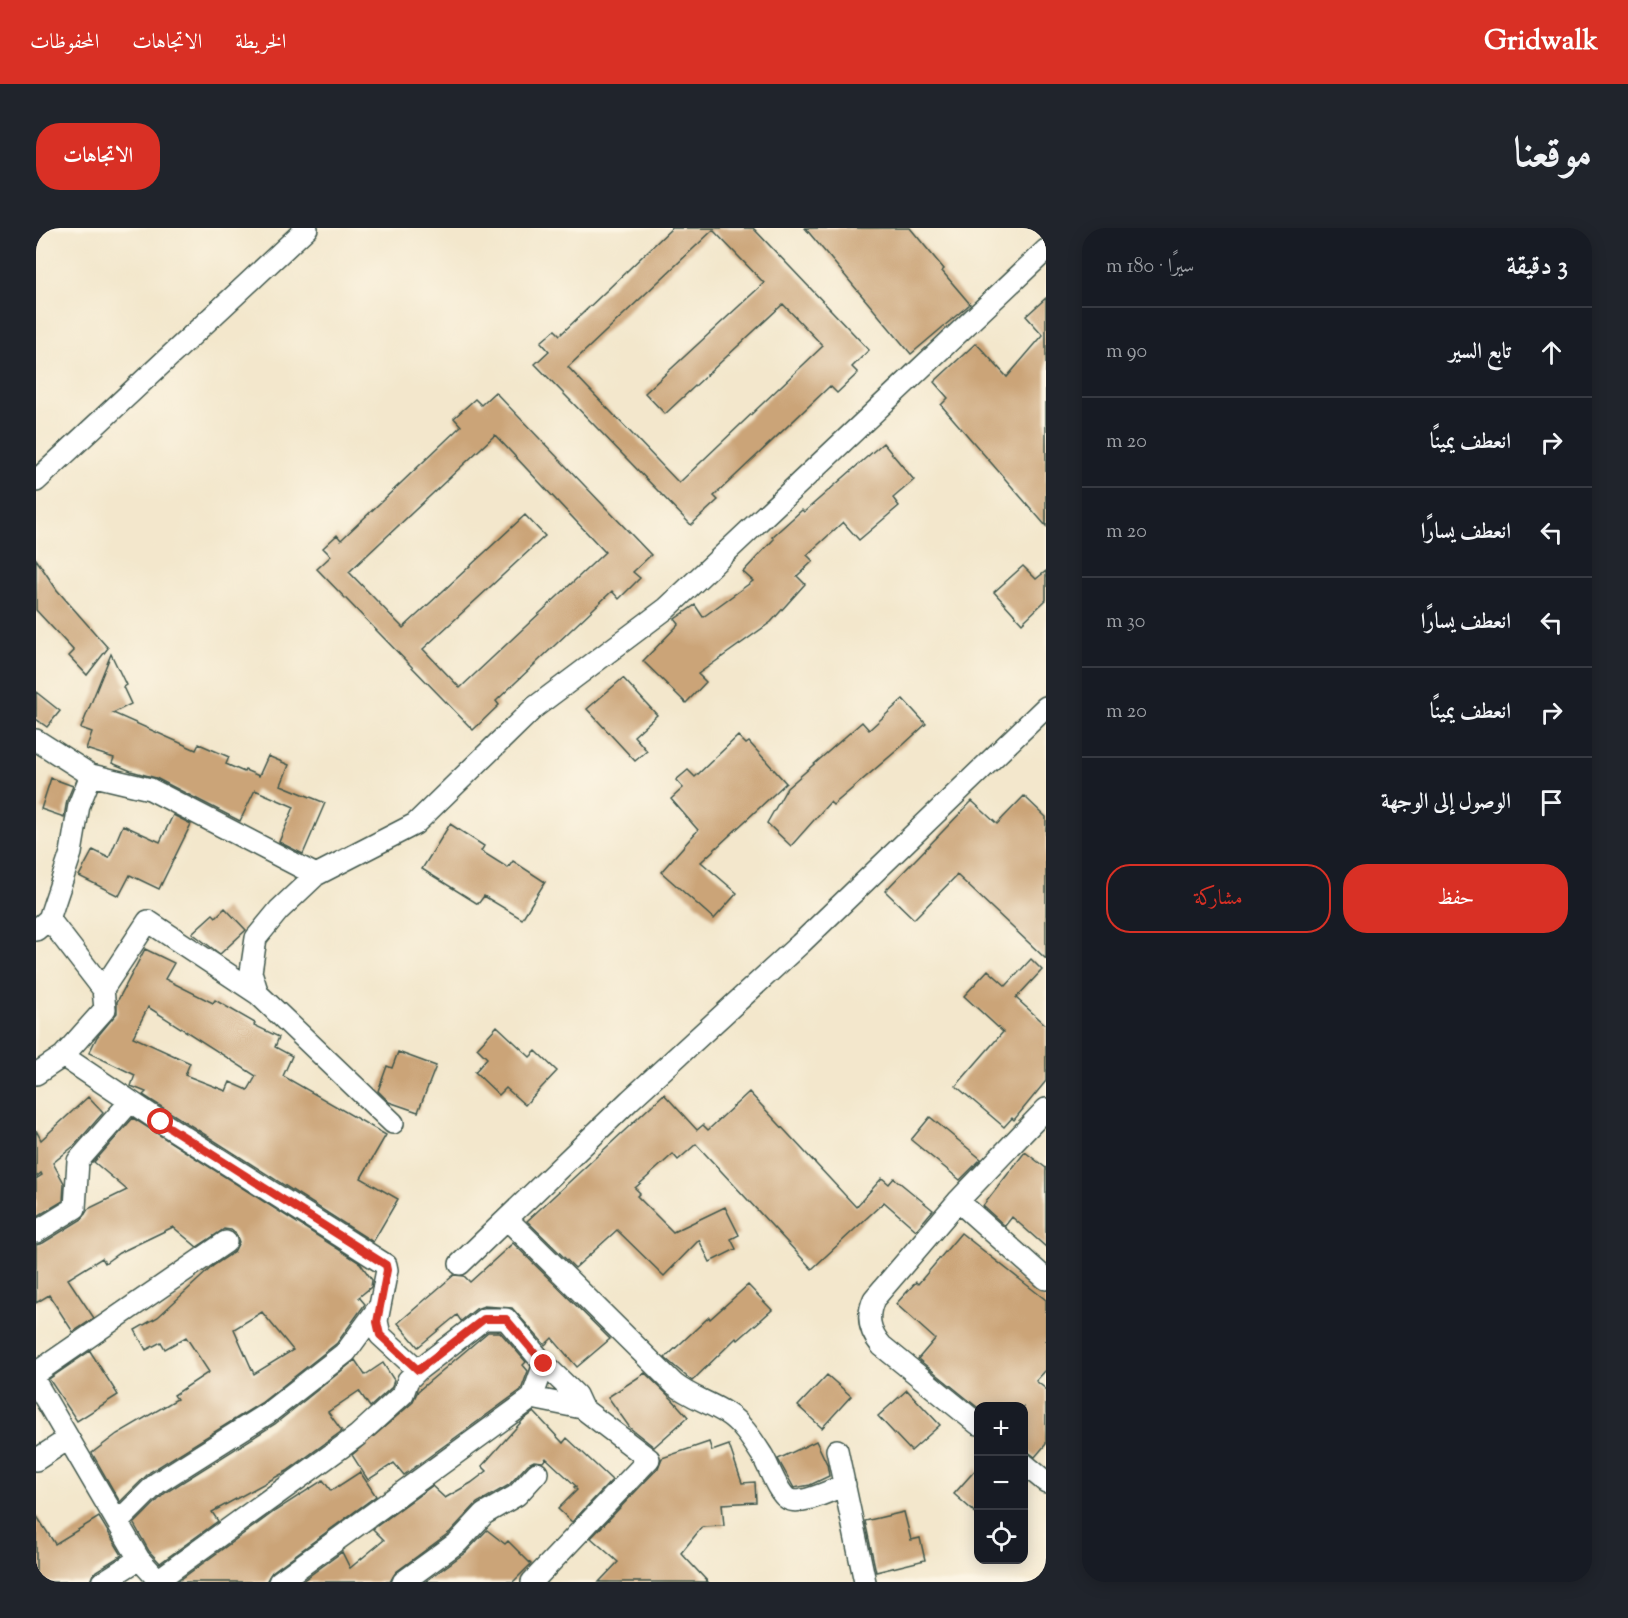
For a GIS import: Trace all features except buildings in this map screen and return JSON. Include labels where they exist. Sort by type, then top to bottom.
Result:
[{"type":"street","points":[[36,481],[307,228]]},
{"type":"street","points":[[258,994],[251,972],[256,938],[279,910],[316,875],[415,824],[535,707],[667,608],[1046,250]]},
{"type":"street","points":[[460,1264],[630,1100],[800,944],[1046,707]]},
{"type":"street","points":[[36,740],[91,775],[150,789],[316,875]]},
{"type":"street","points":[[36,1074],[63,1056],[105,1009],[103,989],[42,925],[71,853],[79,805],[91,775]]},
{"type":"street","points":[[103,989],[148,921],[258,994],[393,1123]]},
{"type":"street","points":[[63,1056],[130,1102],[386,1265],[377,1322],[380,1335],[418,1370]]},
{"type":"street","points":[[36,1232],[75,1208],[78,1161],[130,1102]]},
{"type":"street","points":[[974,1421],[882,1346],[875,1338],[869,1319],[874,1299],[958,1201],[1046,1110]]},
{"type":"street","points":[[958,1201],[1046,1279]]},
{"type":"street","points":[[507,1219],[674,1384],[702,1402],[727,1413],[737,1421],[762,1455],[782,1494],[788,1499],[804,1500],[845,1485]]},
{"type":"street","points":[[36,1373],[226,1242]]},
{"type":"street","points":[[118,1522],[157,1483],[268,1413],[346,1352],[379,1307]]},
{"type":"street","points":[[36,1383],[139,1559],[159,1581],[357,1436],[403,1394],[408,1380],[418,1370],[484,1319],[506,1319],[544,1364],[576,1395],[582,1408]]},
{"type":"street","points":[[279,1582],[532,1398],[544,1364]]},
{"type":"street","points":[[532,1398],[582,1408],[649,1460],[532,1582]]},
{"type":"street","points":[[36,1460],[68,1439]]},
{"type":"street","points":[[837,1450],[865,1582]]},
{"type":"street","points":[[1028,1467],[1046,1482]]},
{"type":"street","points":[[403,1582],[458,1542],[484,1514],[517,1495],[537,1473]]},
{"type":"street","points":[[103,1582],[139,1559]]},
{"type":"route","points":[[161,1122],[386,1265],[377,1322],[380,1335],[418,1370],[484,1319],[506,1319],[544,1364]]}]
